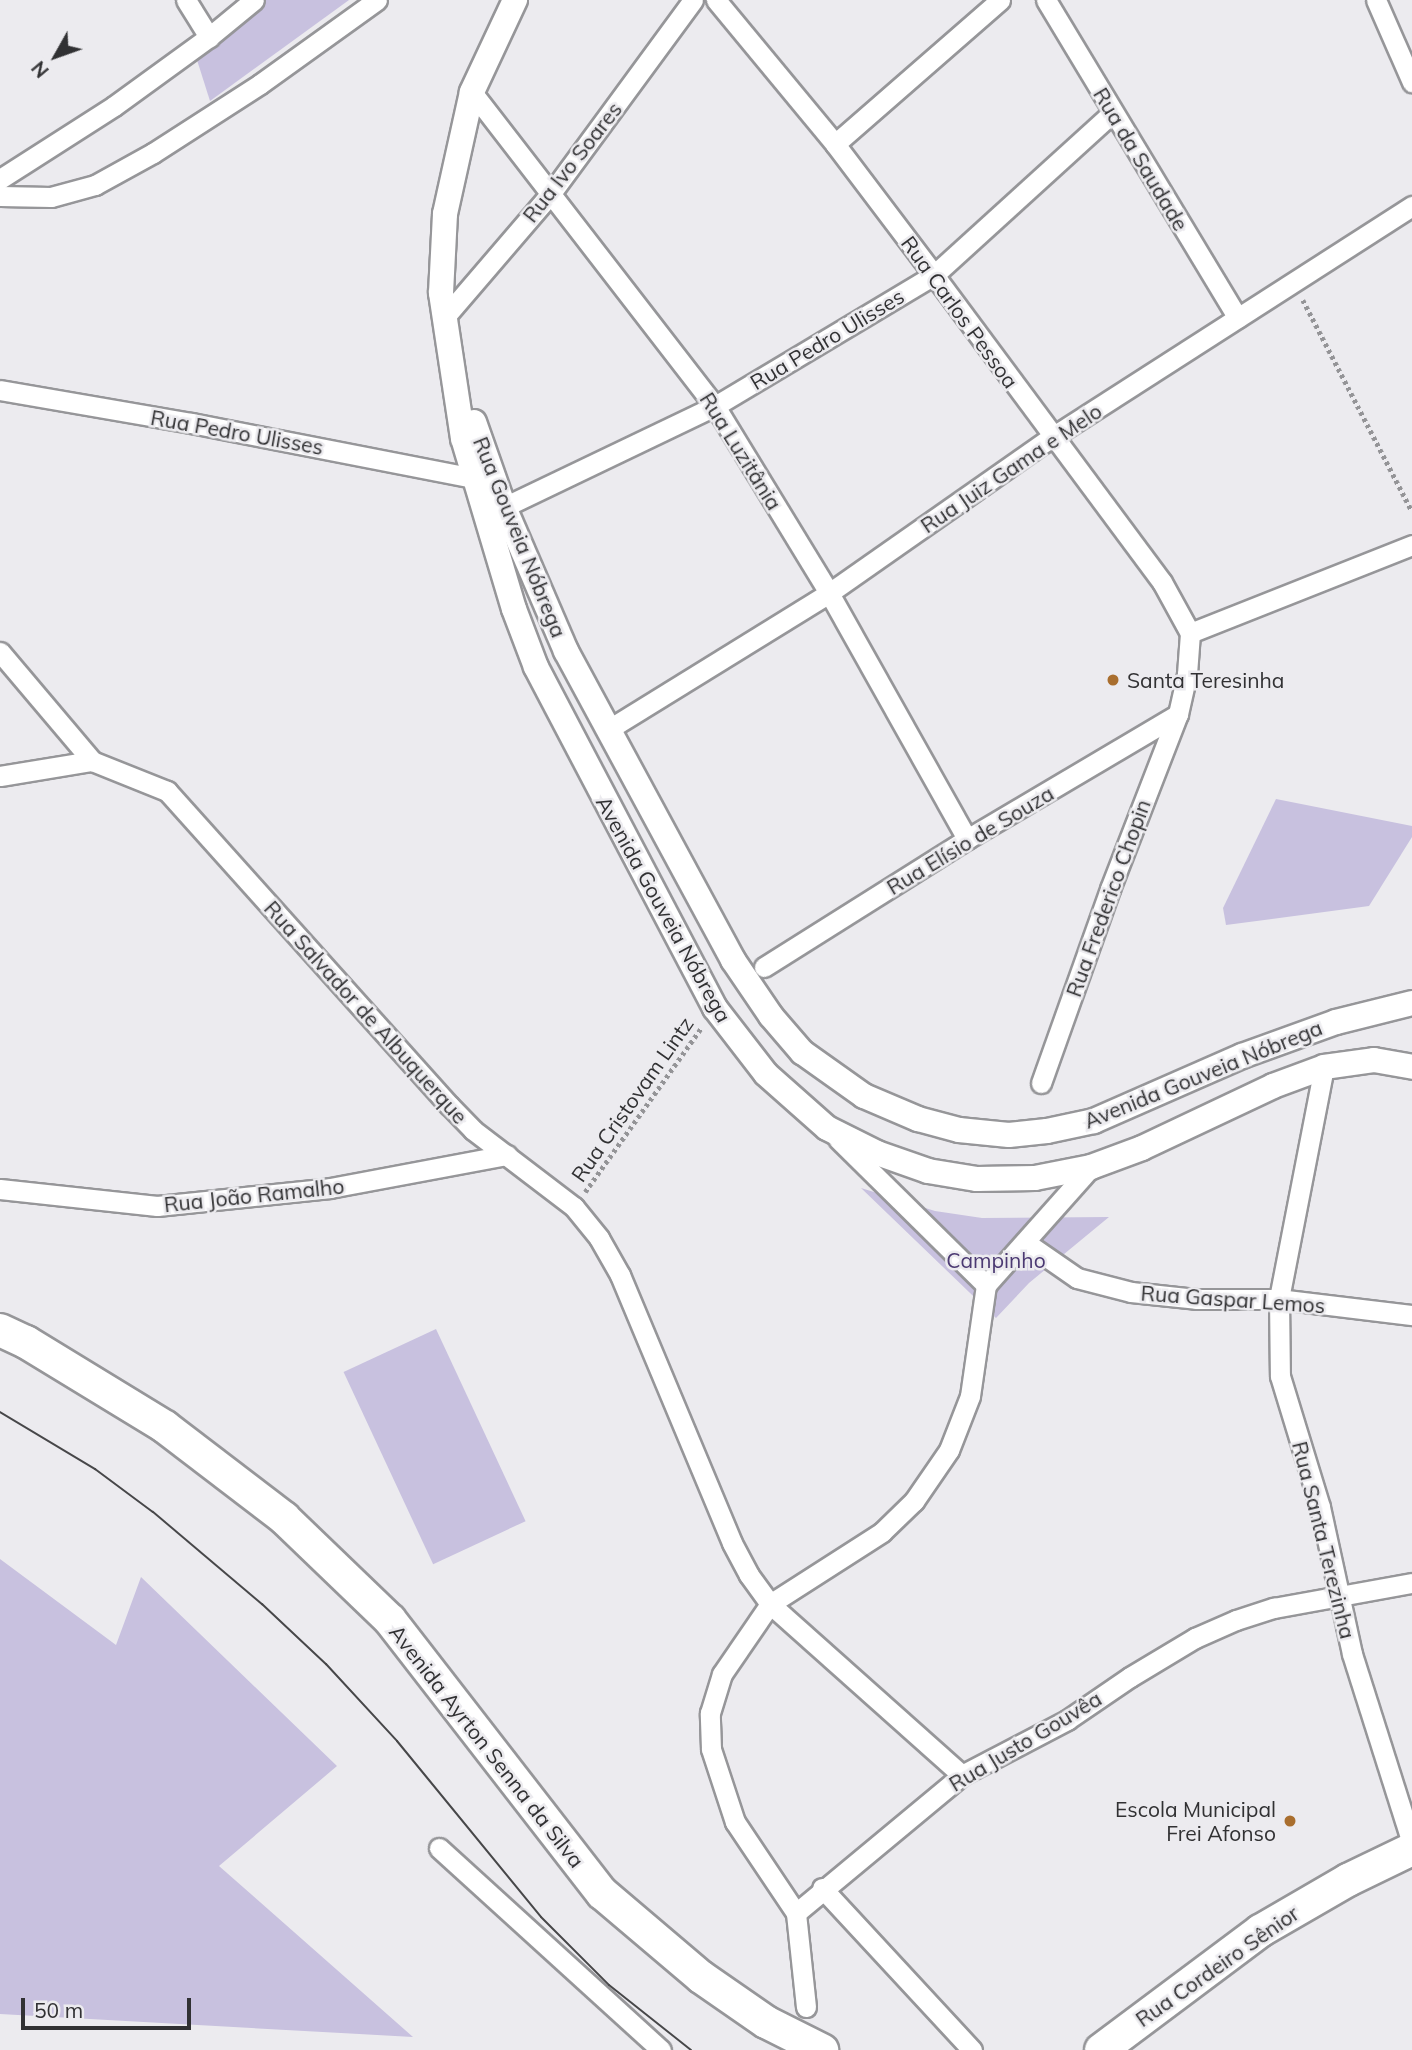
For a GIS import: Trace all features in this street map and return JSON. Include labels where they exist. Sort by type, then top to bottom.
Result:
[{"type":"main road","name":"Avenida Ayrton Senna da Silva","points":[[0,1330],[26,1342],[165,1427],[284,1518],[390,1620],[602,1893],[701,1977],[766,2022],[809,2047]]},
{"type":"main road","name":"Rua Cordeiro Sênior","points":[[1101,2050],[1260,1931],[1348,1881],[1412,1849]]},
{"type":"street","points":[[186,0],[209,37]]},
{"type":"street","points":[[0,179],[114,106],[209,37],[254,0]]},
{"type":"street","points":[[0,195],[51,197],[95,185],[153,153],[260,85],[377,0]]},
{"type":"street","name":"Rua Gouveia Nóbrega","points":[[473,478],[463,438],[446,327],[440,261],[444,215],[472,92],[515,0]]},
{"type":"street","name":"Rua Ivo Soares","points":[[446,327],[552,192],[693,0]]},
{"type":"street","name":"Rua Carlos Pessoa","points":[[716,0],[835,144],[934,275],[1162,582],[1190,633]]},
{"type":"street","points":[[835,144],[1000,0]]},
{"type":"street","name":"Rua da Saudade","points":[[1046,0],[1238,318]]},
{"type":"street","points":[[1376,0],[1412,82]]},
{"type":"street","name":"Rua Luzitânia","points":[[472,92],[715,406],[829,593],[967,839]]},
{"type":"street","name":"Rua Pedro Ulisses","points":[[504,507],[715,406],[934,275],[1112,113]]},
{"type":"street","name":"Rua Juiz Gama e Melo","points":[[609,729],[829,593],[1052,437],[1412,206]]},
{"type":"street","name":"Rua Gouveia Nóbrega","points":[[446,327],[504,507],[561,641],[609,729]]},
{"type":"street","name":"Rua Pedro Ulisses","points":[[0,390],[191,423],[473,478]]},
{"type":"street","name":"Avenida Gouveia Nóbrega","points":[[473,478],[514,609],[536,667],[715,1009],[766,1074],[827,1128],[877,1153],[928,1171],[977,1179],[1035,1178],[1091,1167],[1142,1148],[1273,1086],[1324,1067],[1374,1060],[1412,1067]]},
{"type":"street","points":[[1190,633],[1412,545]]},
{"type":"street","name":"Rua Frederico Chopin","points":[[1041,1083],[1110,889],[1178,714],[1187,674],[1190,633]]},
{"type":"street","name":"Rua Salvador de Albuquerque","points":[[0,652],[92,761],[167,791],[449,1105],[574,1207],[599,1238],[620,1275],[732,1543],[749,1574],[770,1604],[962,1775]]},
{"type":"street","name":"Rua Elísio de Souza","points":[[764,967],[967,839],[1178,714]]},
{"type":"street","name":"Avenida Gouveia Nóbrega","points":[[609,729],[728,951],[771,1016],[802,1052],[836,1078],[864,1096],[918,1119],[959,1130],[1009,1135],[1094,1121],[1242,1056],[1336,1022],[1412,1003]]},
{"type":"street","points":[[0,776],[92,761]]},
{"type":"street","name":"Rua Santa Terezinha","points":[[1324,1067],[1279,1299],[1280,1376],[1320,1507],[1338,1595],[1370,1716],[1412,1843]]},
{"type":"street","points":[[827,1128],[986,1285]]},
{"type":"street","name":"Rua João Ramalho","points":[[0,1189],[158,1206],[330,1188],[507,1155]]},
{"type":"street","points":[[806,2007],[796,1913],[735,1822],[711,1749],[710,1713],[722,1674],[770,1604],[882,1532],[914,1501],[949,1450],[970,1396],[986,1285],[1091,1167]]},
{"type":"street","name":"Rua Gaspar Lemos","points":[[1025,1242],[1077,1278],[1132,1292],[1196,1299],[1279,1299],[1412,1315]]},
{"type":"street","name":"Rua Justo Gouvêa","points":[[796,1913],[822,1888],[962,1775],[1067,1720],[1130,1677],[1195,1639],[1236,1620],[1338,1595],[1412,1583]]},
{"type":"street","points":[[439,1848],[661,2050]]},
{"type":"street","points":[[822,1888],[972,2050]]},
{"type":"path","points":[[1294,282],[1412,511]]},
{"type":"path","name":"Rua Cristovam Lintz","points":[[574,1207],[715,1009]]},
{"type":"green space","points":[[260,0],[349,0],[210,101],[197,60]]},
{"type":"green space","points":[[1276,799],[1412,826],[1412,837],[1369,906],[1226,925],[1223,908]]},
{"type":"green space","name":"Campinho","points":[[861,1188],[935,1211],[982,1218],[1109,1217],[1029,1283],[996,1318]]},
{"type":"green space","points":[[436,1329],[526,1521],[433,1564],[344,1372]]},
{"type":"green space","points":[[0,1559],[116,1645],[141,1577],[337,1766],[219,1866],[413,2037],[0,2014]]},
{"type":"tram line","points":[[0,1412],[95,1469],[153,1512],[262,1604],[326,1664],[397,1741],[541,1917],[609,1985],[691,2050]]},
{"type":"place","name":"Santa Teresinha","points":[[1113,680]]},
{"type":"place","name":"Escola Municipal Frei Afonso","points":[[1290,1821]]}]
